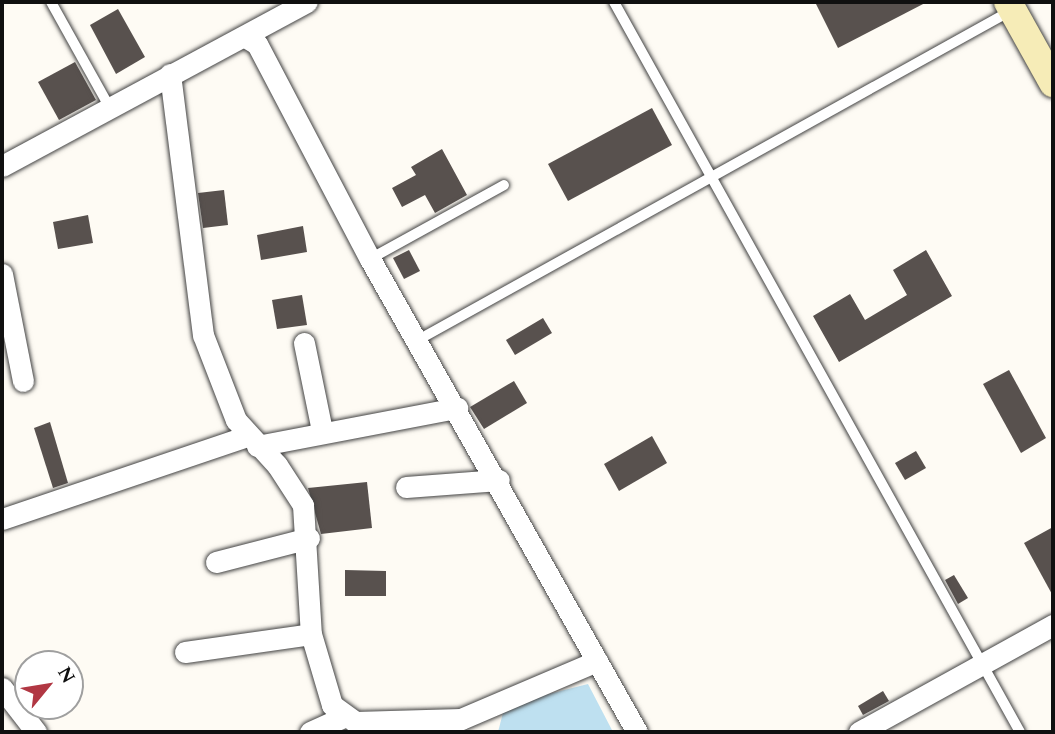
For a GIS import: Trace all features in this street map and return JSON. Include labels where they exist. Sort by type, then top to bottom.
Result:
[{"type":"street","points":[[2,166],[170,74],[247,38],[307,2]]},
{"type":"street","points":[[1012,4],[1053,83]]},
{"type":"street","points":[[247,38],[257,44],[370,259],[499,480],[637,732]]},
{"type":"street","points":[[170,74],[203,335],[236,420],[298,492],[309,538],[311,634],[332,705],[344,717],[355,722],[464,726],[597,661]]},
{"type":"street","points":[[2,274],[23,381]]},
{"type":"street","points":[[303,343],[321,431]]},
{"type":"street","points":[[2,519],[252,441],[457,408]]},
{"type":"street","points":[[406,487],[499,480]]},
{"type":"street","points":[[216,562],[309,538]]},
{"type":"street","points":[[859,732],[1053,625]]},
{"type":"street","points":[[185,652],[311,634]]},
{"type":"street","points":[[2,688],[36,732]]},
{"type":"street","points":[[310,732],[344,717]]},
{"type":"lane","points":[[51,2],[109,106]]},
{"type":"lane","points":[[614,2],[1020,732]]},
{"type":"lane","points":[[418,340],[714,180],[1012,4]]},
{"type":"lane","points":[[370,259],[504,185]]},
{"type":"water","points":[[588,684],[613,732],[498,732],[505,705]]},
{"type":"building","points":[[815,2],[927,2],[838,48]]},
{"type":"building","points":[[118,9],[145,57],[116,74],[90,25]]},
{"type":"building","points":[[75,62],[96,100],[59,120],[38,82]]},
{"type":"building","points":[[652,108],[672,145],[568,201],[548,164]]},
{"type":"building","points":[[442,149],[467,195],[435,213],[425,195],[402,207],[392,188],[416,175],[411,167]]},
{"type":"building","points":[[224,190],[228,225],[203,228],[198,193]]},
{"type":"building","points":[[88,215],[93,243],[58,249],[53,222]]},
{"type":"building","points":[[303,226],[307,252],[261,260],[257,235]]},
{"type":"building","points":[[409,250],[420,271],[404,279],[393,258]]},
{"type":"building","points":[[926,250],[952,296],[839,362],[813,316],[850,294],[865,320],[907,295],[893,270]]},
{"type":"building","points":[[302,295],[307,325],[277,329],[272,300]]},
{"type":"building","points":[[543,318],[552,333],[515,355],[506,340]]},
{"type":"building","points":[[1009,370],[1046,438],[1021,453],[983,384]]},
{"type":"building","points":[[514,381],[527,403],[484,429],[470,407]]},
{"type":"building","points":[[50,422],[68,483],[53,488],[34,428]]},
{"type":"building","points":[[652,436],[667,463],[619,491],[604,464]]},
{"type":"building","points":[[916,451],[926,468],[905,480],[895,463]]},
{"type":"building","points":[[367,482],[372,528],[321,534],[308,488]]},
{"type":"building","points":[[1053,527],[1053,596],[1024,543]]},
{"type":"building","points":[[345,570],[386,571],[386,596],[345,596]]},
{"type":"building","points":[[954,575],[968,598],[958,604],[945,580]]},
{"type":"building","points":[[883,691],[889,701],[863,715],[858,706]]}]
